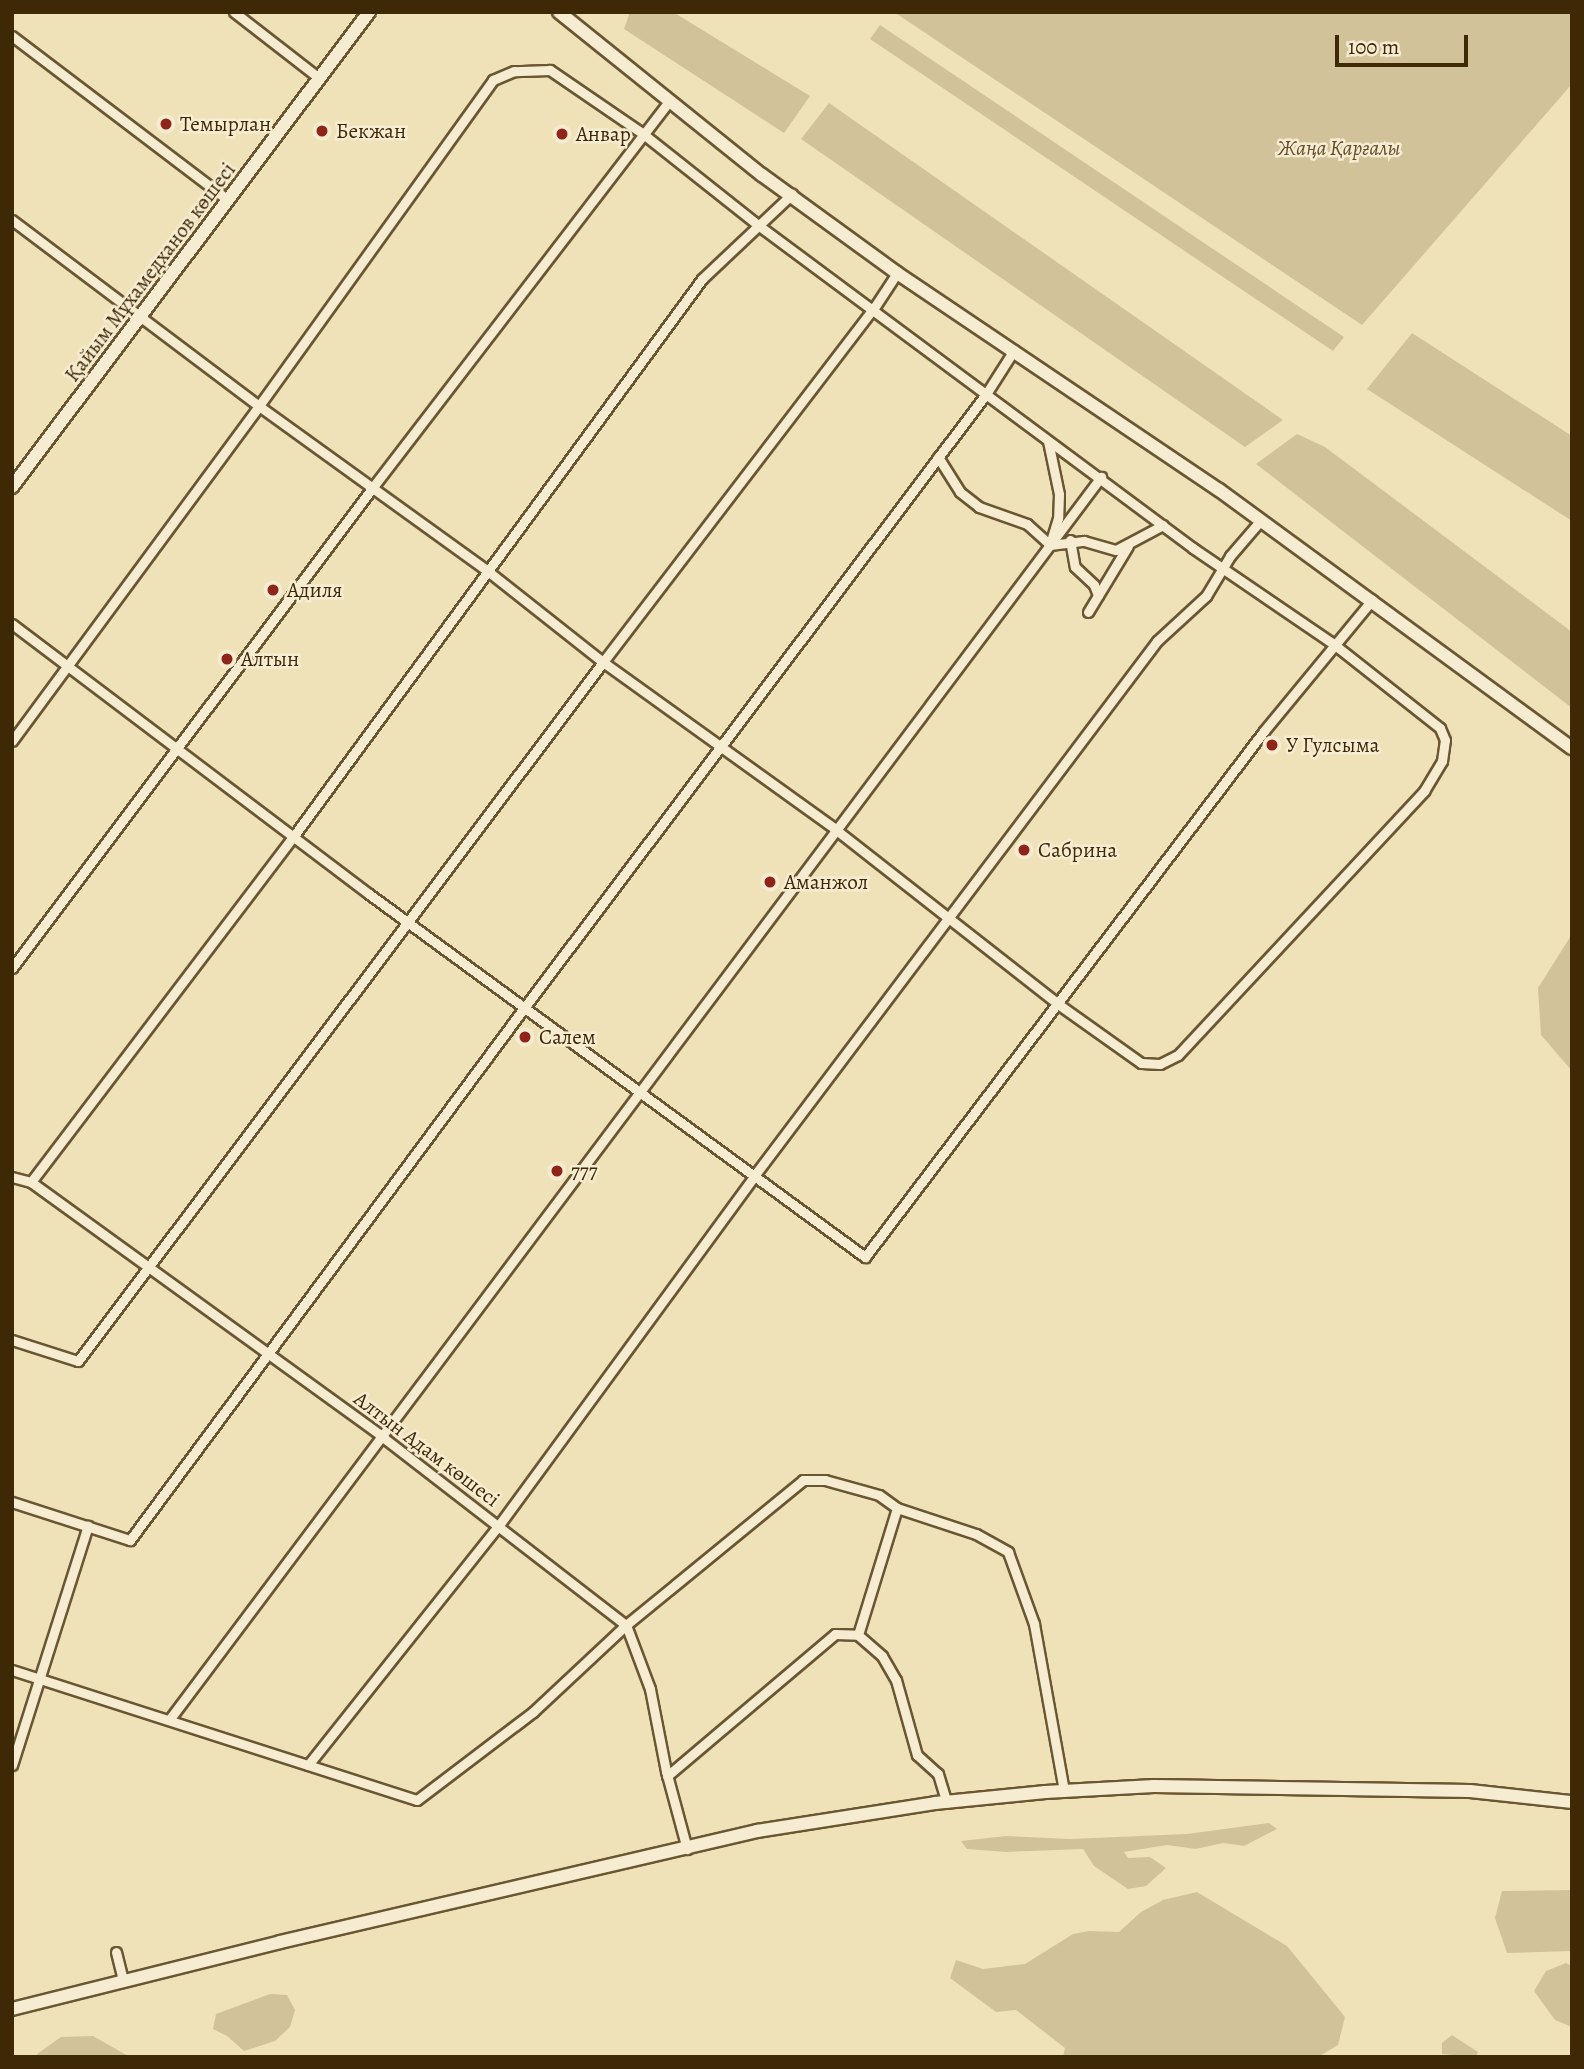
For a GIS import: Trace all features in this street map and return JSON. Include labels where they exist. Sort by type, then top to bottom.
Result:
[{"type":"main road","name":"Қайым Мұхамедханов көшесі","points":[[12,487],[369,12]]},
{"type":"main road","points":[[558,12],[762,175],[792,194],[897,273],[1261,520],[1572,748]]},
{"type":"main road","points":[[12,2009],[757,1832],[947,1803],[1063,1791],[1154,1786],[1299,1786],[1471,1791],[1572,1802]]},
{"type":"street","points":[[234,12],[319,78]]},
{"type":"street","points":[[12,36],[228,200]]},
{"type":"street","points":[[12,220],[259,406],[489,572],[603,662],[835,829],[1058,1004],[1141,1063],[1160,1064],[1178,1055],[1424,791],[1443,761],[1445,740],[1440,727],[1335,645],[1048,441],[874,308],[758,225],[642,133],[550,70],[513,71],[493,80],[259,406],[12,741]]},
{"type":"street","points":[[12,968],[179,750],[373,487],[668,102]]},
{"type":"street","points":[[31,1182],[293,837],[702,279],[792,194]]},
{"type":"street","points":[[12,1340],[78,1361],[603,662],[874,308],[897,273]]},
{"type":"street","points":[[12,1502],[130,1540],[524,1007],[986,394],[1014,350]]},
{"type":"street","points":[[1048,441],[1059,494],[1058,518],[1050,545]]},
{"type":"street","points":[[938,457],[960,492],[979,507],[1027,524],[1050,545]]},
{"type":"street","points":[[169,1720],[380,1435],[1101,477]]},
{"type":"street","points":[[308,1765],[499,1525],[754,1176],[1157,641],[1206,596],[1224,566],[1261,520]]},
{"type":"street","points":[[1050,545],[1070,540],[1084,541],[1116,550],[1128,547],[1163,525]]},
{"type":"street","points":[[1070,540],[1075,567],[1094,585],[1098,595]]},
{"type":"street","points":[[1088,612],[1128,547]]},
{"type":"street","points":[[12,624],[408,923],[865,1257],[1264,731],[1373,600]]},
{"type":"street","name":"Алтын Адам көшесі","points":[[12,1177],[31,1182],[269,1354],[499,1525],[626,1625]]},
{"type":"street","points":[[12,1670],[417,1800],[533,1712],[626,1625],[803,1480],[825,1480],[879,1495],[897,1508],[976,1534],[1008,1552],[1034,1624],[1063,1791]]},
{"type":"street","points":[[858,1635],[897,1508]]},
{"type":"street","points":[[12,1765],[88,1526]]},
{"type":"street","points":[[626,1625],[650,1689],[667,1776],[687,1849]]},
{"type":"street","points":[[667,1776],[835,1634],[858,1635],[883,1656],[896,1680],[917,1755],[938,1774],[947,1803]]},
{"type":"street","points":[[116,1952],[123,1981]]},
{"type":"green space","points":[[630,12],[673,12],[810,96],[784,133],[624,29]]},
{"type":"green space","name":"Жаңа Қарғалы","points":[[894,12],[1572,12],[1572,84],[1362,325]]},
{"type":"green space","points":[[880,25],[1344,337],[1333,351],[870,39]]},
{"type":"green space","points":[[829,103],[1283,420],[1245,447],[801,139]]},
{"type":"green space","points":[[1412,333],[1572,436],[1572,521],[1367,389]]},
{"type":"green space","points":[[1297,434],[1325,447],[1572,632],[1572,708],[1256,464]]},
{"type":"green space","points":[[1572,934],[1572,1071],[1541,1035],[1538,988]]},
{"type":"green space","points":[[1269,1823],[1277,1829],[1244,1846],[1223,1843],[1196,1849],[1167,1845],[1124,1852],[1128,1858],[1150,1857],[1166,1868],[1146,1886],[1128,1889],[1094,1866],[1083,1849],[1006,1852],[967,1849],[961,1841],[1006,1836],[1070,1839],[1187,1834]]},
{"type":"green space","points":[[1572,1890],[1572,1951],[1507,1953],[1495,1918],[1502,1891]]},
{"type":"green space","points":[[1197,1892],[1287,1946],[1345,2017],[1338,2045],[1318,2057],[1063,2057],[1065,2048],[1016,2010],[996,2012],[950,1978],[956,1960],[983,1969],[1025,1964],[1073,1934],[1089,1931],[1119,1932],[1141,1912],[1163,1900]]},
{"type":"green space","points":[[1566,1963],[1572,1966],[1572,2027],[1555,2020],[1534,1991],[1546,1971]]},
{"type":"green space","points":[[270,1994],[287,1995],[295,2010],[290,2027],[275,2041],[244,2051],[227,2036],[213,2029],[216,2014]]},
{"type":"green space","points":[[1452,2035],[1478,2052],[1476,2057],[1442,2054],[1442,2043]]},
{"type":"green space","points":[[93,2036],[130,2057],[38,2057],[37,2054],[61,2037]]},
{"type":"place","name":"Темырлан","points":[[166,124]]},
{"type":"place","name":"Бекжан","points":[[322,131]]},
{"type":"place","name":"Анвар","points":[[562,134]]},
{"type":"place","name":"Адиля","points":[[273,590]]},
{"type":"place","name":"Алтын","points":[[227,659]]},
{"type":"place","name":"У Гулсыма","points":[[1272,745]]},
{"type":"place","name":"Сабрина","points":[[1024,850]]},
{"type":"place","name":"Аманжол","points":[[770,882]]},
{"type":"place","name":"Салем","points":[[525,1037]]},
{"type":"place","name":"777","points":[[557,1171]]}]
